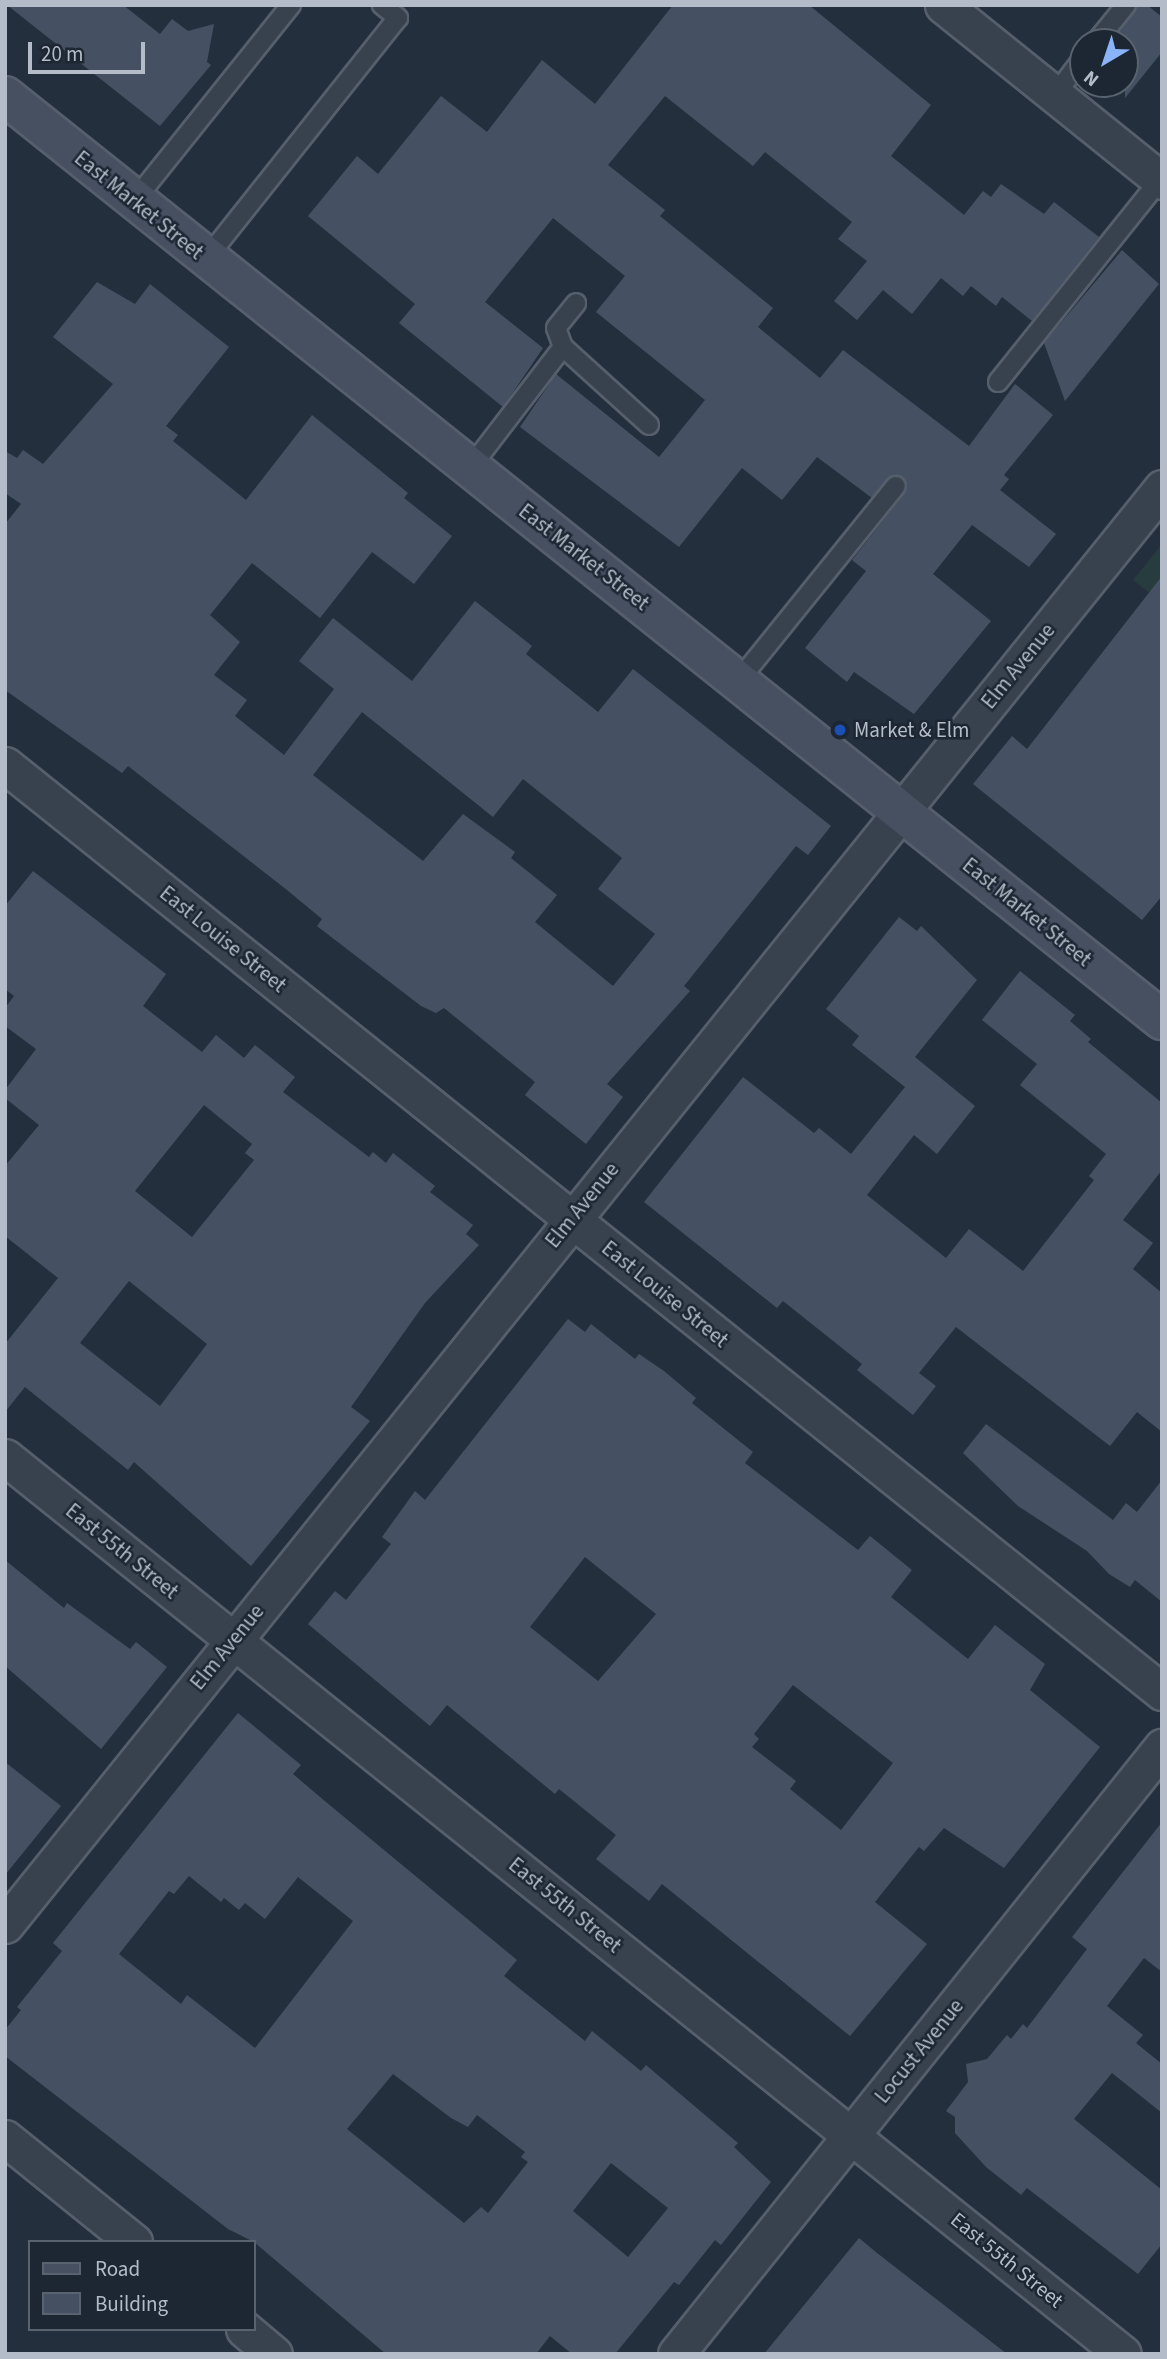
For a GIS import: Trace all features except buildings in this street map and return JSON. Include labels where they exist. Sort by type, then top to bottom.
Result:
[{"type":"street","points":[[943,5],[1161,181]]},
{"type":"street","name":"East Market Street","points":[[5,96],[206,259],[740,679],[1162,1020]]},
{"type":"street","name":"Elm Avenue","points":[[5,1924],[1162,488]]},
{"type":"street","name":"East Louise Street","points":[[5,765],[1162,1692]]},
{"type":"street","name":"East 55th Street","points":[[5,1457],[1124,2354]]},
{"type":"street","name":"Locust Avenue","points":[[676,2354],[1162,1747]]},
{"type":"street","points":[[5,2138],[132,2240]]},
{"type":"street","points":[[246,2331],[274,2354]]},
{"type":"lane","points":[[134,201],[291,5]]},
{"type":"lane","points":[[206,259],[398,18],[382,5]]},
{"type":"lane","points":[[1107,28],[1126,5]]},
{"type":"lane","points":[[1055,95],[1069,76]]},
{"type":"lane","points":[[998,382],[1161,181]]},
{"type":"lane","points":[[576,303],[556,328],[563,347],[649,425]]},
{"type":"lane","points":[[470,468],[563,347]]},
{"type":"lane","points":[[740,679],[896,486]]},
{"type":"green space","points":[[1162,544],[1162,603],[1133,580]]},
{"type":"place","name":"Market & Elm","points":[[840,730]]}]
